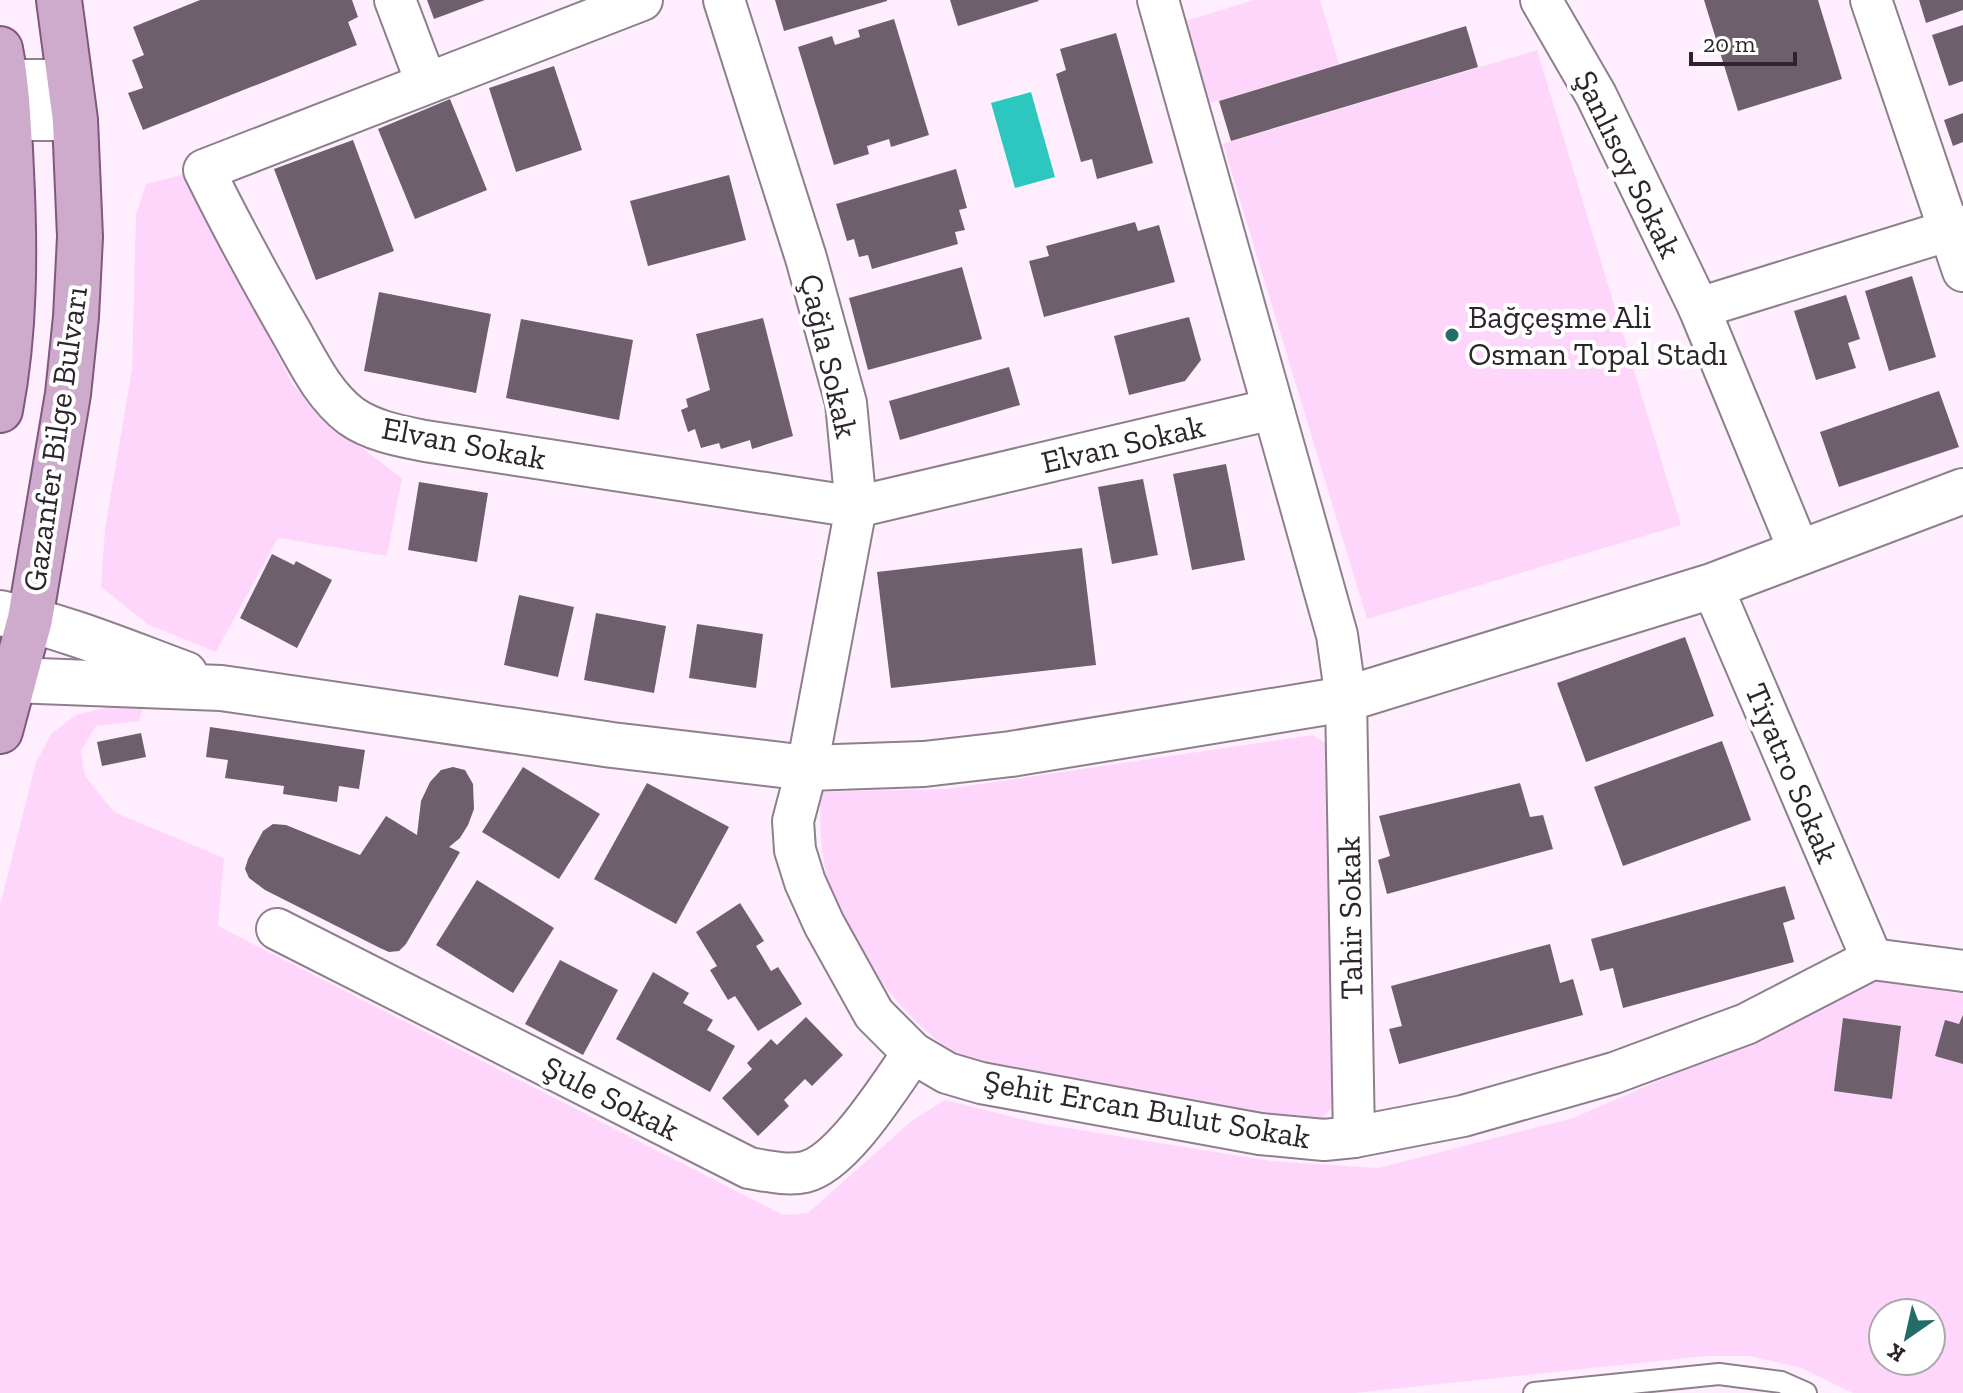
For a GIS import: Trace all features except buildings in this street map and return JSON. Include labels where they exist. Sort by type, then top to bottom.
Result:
[{"type":"main road","name":"Gazanfer Bilge Bulvarı","points":[[0,731],[15,616],[68,394],[76,317],[80,237],[70,81],[59,0]]},
{"type":"main road","points":[[70,81],[73,0]]},
{"type":"main road","name":"Gazanfer Bilge Bulvarı","points":[[0,410],[7,377],[14,266],[3,90]]},
{"type":"main road","points":[[6,678],[221,688],[612,745],[807,768],[924,764],[1011,754],[1346,699],[1712,586],[1963,491]]},
{"type":"main road","points":[[15,616],[221,688]]},
{"type":"street","points":[[395,0],[426,82]]},
{"type":"street","name":"Elvan Sokak","points":[[642,0],[204,170],[253,267],[315,374],[331,397],[351,416],[396,435],[425,441],[856,507],[1273,409]]},
{"type":"street","name":"Çağla Sokak","points":[[724,0],[806,258],[846,403],[856,507],[807,768]]},
{"type":"street","name":"Şanlısoy Sokak","points":[[1541,0],[1596,95],[1699,308],[1800,553]]},
{"type":"street","points":[[1871,0],[1956,228],[1963,271]]},
{"type":"street","points":[[1163,1],[1337,635],[1346,699]]},
{"type":"street","points":[[3,90],[70,81]]},
{"type":"street","points":[[1699,308],[1956,228]]},
{"type":"street","name":"Tiyatro Sokak","points":[[1712,586],[1872,959]]},
{"type":"street","name":"Tahir Sokak","points":[[1346,699],[1354,1137]]},
{"type":"street","name":"Şehit Ercan Bulut Sokak","points":[[807,768],[793,821],[795,850],[824,924],[874,1014],[913,1053],[947,1073],[981,1083],[1097,1106],[1260,1134],[1324,1140],[1354,1137],[1463,1116],[1628,1068],[1746,1024],[1872,959]]},
{"type":"street","name":"Şule Sokak","points":[[277,929],[749,1168],[776,1173],[803,1173],[823,1165],[844,1145],[913,1053]]},
{"type":"street","points":[[1872,959],[1963,971]]},
{"type":"lane","points":[[1534,1393],[1719,1374],[1781,1382],[1806,1393]]},
{"type":"shaded area","points":[[1254,0],[1320,0],[1339,64],[1207,104],[1182,22]]},
{"type":"shaded area","name":"Bağçeşme Ali Osman Topal Stadı","points":[[1537,50],[1681,525],[1367,619],[1223,144]]},
{"type":"shaded area","points":[[1031,92],[1055,177],[1015,188],[991,103]]},
{"type":"shaded area","points":[[189,173],[292,384],[335,428],[402,478],[387,556],[278,538],[216,652],[149,625],[101,587],[105,529],[132,369],[136,214],[146,184]]},
{"type":"shaded area","points":[[112,706],[143,708],[139,721],[96,726],[81,751],[85,776],[114,812],[224,858],[218,926],[783,1215],[808,1213],[914,1119],[945,1100],[1037,1123],[1271,1161],[1378,1168],[1573,1118],[1775,1030],[1870,976],[1963,993],[1963,1393],[1853,1393],[1801,1368],[1750,1356],[1705,1356],[1355,1393],[0,1393],[0,905],[36,762],[52,733],[76,715]]},
{"type":"shaded area","points":[[1313,735],[1327,744],[1332,1107],[1322,1119],[1295,1122],[986,1069],[938,1041],[907,1013],[864,958],[834,900],[822,846],[821,792],[946,789]]},
{"type":"place","name":"Bağçeşme Ali Osman Topal Stadı","points":[[1452,335]]}]
